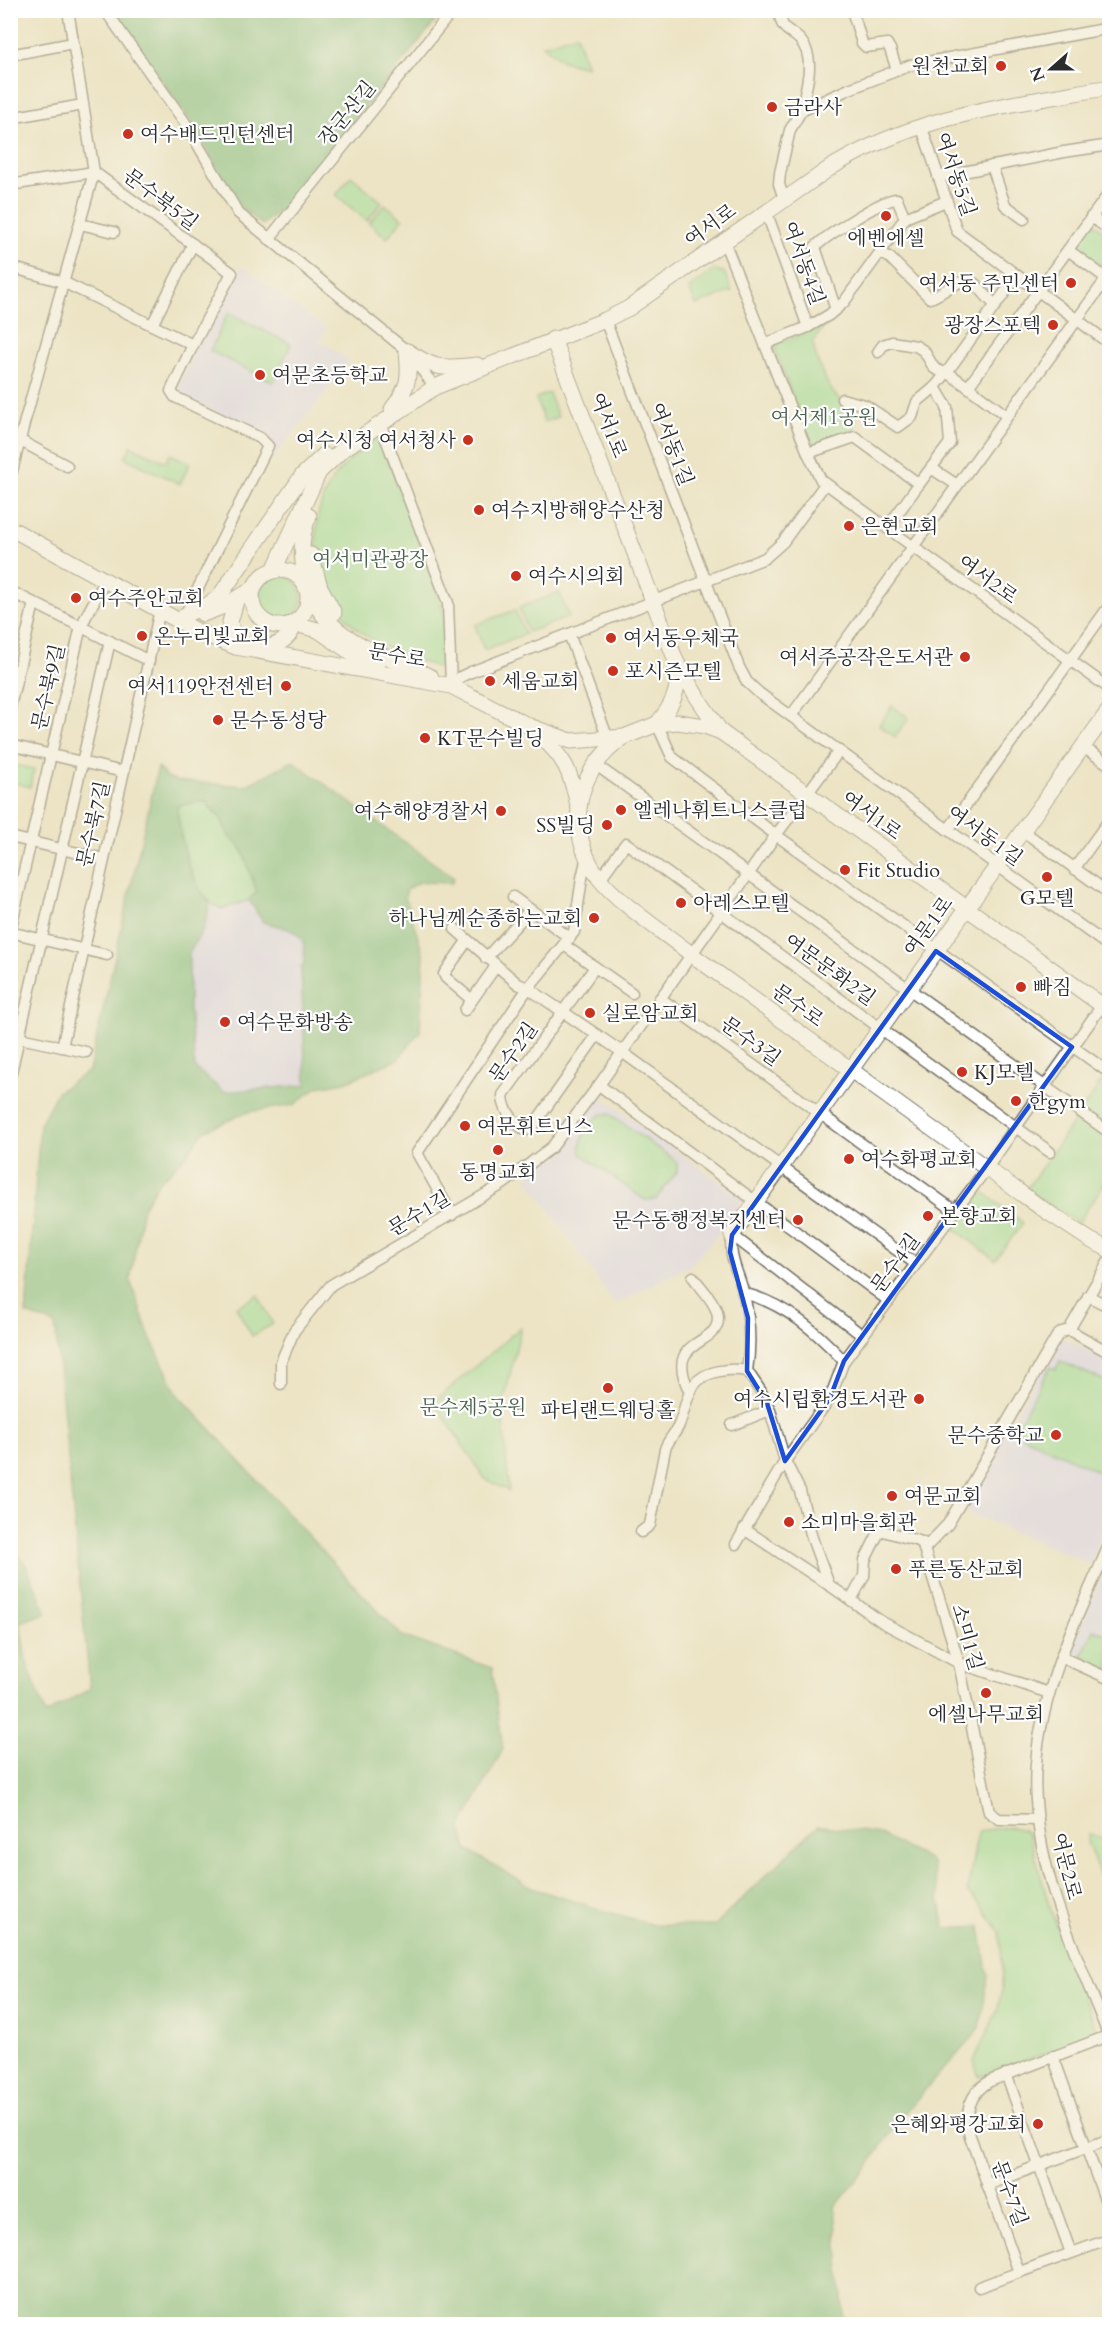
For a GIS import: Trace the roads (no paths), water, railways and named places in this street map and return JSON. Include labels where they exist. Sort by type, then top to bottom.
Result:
[{"type":"street","name":"문수북5길","points":[[10,479],[15,438],[94,172],[68,10]]},
{"type":"street","points":[[105,10],[184,122],[233,207],[242,217],[407,351],[429,365],[442,368],[492,363]]},
{"type":"street","name":"장군산길","points":[[269,238],[453,10]]},
{"type":"street","points":[[779,10],[783,27],[800,40],[806,54],[810,79],[801,111],[790,130],[780,173],[779,184],[784,199]]},
{"type":"street","points":[[852,10],[862,43],[866,47],[886,44],[897,70]]},
{"type":"street","points":[[801,111],[897,70],[938,59],[1110,28]]},
{"type":"street","points":[[10,56],[73,43]]},
{"type":"street","name":"여서로","points":[[378,424],[435,387],[605,320],[644,298],[766,211],[850,155],[891,136],[973,111],[1110,87]]},
{"type":"street","name":"여서로","points":[[1086,91],[1110,95]]},
{"type":"street","points":[[10,118],[83,105]]},
{"type":"street","name":"여서동5길","points":[[921,125],[957,231],[1016,277],[1110,344]]},
{"type":"street","points":[[938,177],[1076,149],[1110,146]]},
{"type":"street","points":[[992,166],[1005,205],[1024,219]]},
{"type":"street","name":"문수북5길","points":[[10,185],[94,172],[193,244],[152,325]]},
{"type":"street","points":[[968,387],[1110,192]]},
{"type":"street","name":"여서동4길","points":[[765,344],[808,327],[836,310],[905,218],[898,200],[893,199],[867,212],[815,247],[836,310]]},
{"type":"street","points":[[905,218],[946,201]]},
{"type":"street","name":"여서동4길","points":[[766,211],[808,327]]},
{"type":"street","points":[[1091,217],[1110,230]]},
{"type":"street","points":[[80,224],[114,232]]},
{"type":"street","name":"여서2로","points":[[724,241],[818,476],[825,484],[1110,689]]},
{"type":"street","points":[[184,615],[268,446],[263,439],[172,394],[171,387],[232,273],[193,244]]},
{"type":"street","points":[[791,716],[1108,279],[1068,250]]},
{"type":"street","points":[[880,252],[890,258],[930,298],[956,284],[969,281],[974,283],[988,300],[996,305]]},
{"type":"street","points":[[10,267],[63,282],[193,345]]},
{"type":"street","points":[[842,399],[866,405],[898,427],[912,417],[917,402],[947,373],[1016,277]]},
{"type":"street","name":"여서동1길","points":[[605,320],[739,667],[747,682],[1110,947]]},
{"type":"street","name":"여서1로","points":[[553,339],[676,661]]},
{"type":"street","points":[[878,352],[883,345],[892,342],[916,346],[924,351],[934,369],[947,373],[1007,416]]},
{"type":"street","points":[[407,351],[435,387]]},
{"type":"street","points":[[232,602],[230,622],[246,649],[282,643],[291,634],[295,624],[306,610],[309,594],[302,557],[306,522],[316,498],[336,467],[378,424],[407,386],[409,379],[407,351]]},
{"type":"street","points":[[887,528],[932,468],[950,439],[947,407],[935,387]]},
{"type":"street","points":[[184,615],[219,597],[302,476],[319,458],[378,424]]},
{"type":"street","points":[[274,570],[320,472],[342,450],[378,424]]},
{"type":"street","points":[[378,424],[448,603],[452,686]]},
{"type":"street","points":[[808,453],[855,437],[919,484]]},
{"type":"street","points":[[15,438],[68,466]]},
{"type":"street","points":[[932,468],[957,485]]},
{"type":"street","points":[[452,686],[460,677],[471,672],[654,603],[765,558],[773,553],[825,484]]},
{"type":"street","points":[[316,498],[311,534],[311,557],[325,598],[346,628],[406,672]]},
{"type":"street","points":[[10,528],[156,607],[184,615],[198,615],[232,602]]},
{"type":"street","points":[[199,632],[232,602],[253,589],[261,577],[274,570],[284,570],[293,573],[306,585],[329,623],[347,638],[406,672]]},
{"type":"street","points":[[81,626],[106,579]]},
{"type":"street","points":[[253,589],[253,606],[263,621],[279,627],[295,624],[318,630],[356,656],[452,686],[529,726],[571,741],[624,738],[657,724],[676,695],[678,683],[676,661]]},
{"type":"street","name":"문수북9길","points":[[10,591],[149,660]]},
{"type":"street","name":"문수북9길","points":[[10,707],[34,603]]},
{"type":"street","points":[[948,830],[1110,605]]},
{"type":"street","name":"문수로","points":[[156,607],[199,632],[246,649],[406,672]]},
{"type":"street","name":"문수북7길","points":[[62,1047],[149,660],[156,607]]},
{"type":"street","name":"문수북9길","points":[[10,932],[81,626]]},
{"type":"street","points":[[569,634],[608,739]]},
{"type":"street","points":[[10,1077],[15,1037],[42,939],[110,641]]},
{"type":"street","points":[[676,661],[721,732]]},
{"type":"street","name":"여문1로","points":[[732,1235],[1110,709]]},
{"type":"street","name":"여서1로","points":[[657,724],[694,723],[721,732],[967,909],[1107,1004]]},
{"type":"street","points":[[657,724],[672,757],[936,951],[1104,1068]]},
{"type":"street","points":[[529,726],[556,750],[563,760],[572,782],[578,808]]},
{"type":"street","name":"문수로","points":[[624,738],[609,748],[596,765],[585,785],[578,808],[578,823],[587,856],[600,879],[636,911],[692,954],[1063,1223],[1110,1251]]},
{"type":"street","points":[[10,746],[123,772]]},
{"type":"street","points":[[1083,747],[1110,765]]},
{"type":"street","points":[[807,794],[839,751]]},
{"type":"street","points":[[596,765],[1110,1134]]},
{"type":"street","name":"문수1길","points":[[281,1384],[281,1362],[294,1331],[331,1285],[503,1184],[546,1152],[563,1134],[807,794]]},
{"type":"street","points":[[1074,868],[1110,819]]},
{"type":"street","points":[[1023,831],[1110,894]]},
{"type":"street","points":[[10,837],[104,859]]},
{"type":"street","name":"여문문화2길","points":[[600,879],[626,843],[1050,1152]]},
{"type":"street","name":"문수2길","points":[[452,1215],[417,1153],[528,988],[574,932],[587,856]]},
{"type":"street","points":[[513,897],[595,967],[632,993]]},
{"type":"street","points":[[486,958],[530,910]]},
{"type":"street","name":"문수2길","points":[[455,929],[520,986],[528,988],[622,1052]]},
{"type":"street","points":[[10,932],[107,955]]},
{"type":"street","points":[[467,941],[444,974],[468,1005],[496,966]]},
{"type":"street","name":"문수2길","points":[[595,967],[503,1097],[511,1117],[525,1130],[531,1129],[597,1035]]},
{"type":"street","name":"문수3길","points":[[660,998],[820,1113]]},
{"type":"street","name":"문수4길","points":[[736,1544],[785,1461],[830,1398],[844,1361],[987,1168],[1072,1047],[1107,1004]]},
{"type":"street","points":[[15,1037],[86,1052]]},
{"type":"street","points":[[622,1052],[916,1264]]},
{"type":"street","points":[[599,1084],[889,1301]]},
{"type":"street","points":[[820,1113],[955,1211]]},
{"type":"street","points":[[732,1235],[730,1252],[743,1293],[750,1339],[747,1371],[770,1410],[785,1461],[800,1491],[812,1538],[830,1585]]},
{"type":"street","points":[[732,1235],[863,1336]]},
{"type":"street","points":[[851,1600],[864,1576],[865,1560],[880,1530],[920,1541],[924,1549],[948,1524],[1057,1336],[1069,1330],[1110,1259]]},
{"type":"street","points":[[690,1392],[683,1377],[684,1357],[691,1346],[709,1337],[718,1317],[715,1307],[693,1277]]},
{"type":"street","points":[[743,1293],[763,1298],[783,1309],[821,1337],[844,1361]]},
{"type":"street","points":[[1088,1296],[1110,1307]]},
{"type":"street","points":[[1069,1330],[1110,1353]]},
{"type":"street","points":[[640,1532],[650,1525],[665,1449],[678,1426],[690,1392],[696,1383],[708,1375],[724,1370],[747,1371]]},
{"type":"street","points":[[732,1425],[770,1410]]},
{"type":"street","points":[[744,1529],[882,1622],[959,1663],[1049,1693]]},
{"type":"street","name":"여문2로","points":[[1109,2037],[1058,1905],[1049,1876],[1035,1799],[1037,1760],[1049,1693],[1061,1657],[1110,1543]]},
{"type":"street","name":"소미1길","points":[[924,1549],[959,1663],[989,1812],[999,1819],[1038,1820]]},
{"type":"street","points":[[1061,1657],[1110,1679]]},
{"type":"street","name":"문수7길","points":[[1019,2272],[970,2136],[967,2114],[972,2097],[978,2089],[1006,2074],[1109,2037]]},
{"type":"street","points":[[1053,2056],[1110,2213]]},
{"type":"street","name":"문수7길","points":[[1006,2074],[1071,2253]]},
{"type":"street","points":[[987,2185],[1110,2139]]},
{"type":"street","points":[[979,2287],[1110,2239]]},
{"type":"place","name":"원천교회","points":[[1001,66]]},
{"type":"place","name":"금라사","points":[[772,107]]},
{"type":"place","name":"여수배드민턴센터","points":[[128,134]]},
{"type":"place","name":"에벤에셀","points":[[886,216]]},
{"type":"place","name":"여서동 주민센터","points":[[1071,283]]},
{"type":"place","name":"광장스포텍","points":[[1053,325]]},
{"type":"place","name":"여문초등학교","points":[[260,375]]},
{"type":"place","name":"여수시청 여서청사","points":[[468,440]]},
{"type":"place","name":"여수지방해양수산청","points":[[479,510]]},
{"type":"place","name":"은현교회","points":[[849,526]]},
{"type":"place","name":"여수시의회","points":[[516,576]]},
{"type":"place","name":"여수주안교회","points":[[76,598]]},
{"type":"place","name":"온누리빛교회","points":[[142,636]]},
{"type":"place","name":"여서동우체국","points":[[611,638]]},
{"type":"place","name":"여서주공작은도서관","points":[[965,657]]},
{"type":"place","name":"포시즌모텔","points":[[613,671]]},
{"type":"place","name":"세움교회","points":[[490,681]]},
{"type":"place","name":"여서119안전센터","points":[[286,686]]},
{"type":"place","name":"문수동성당","points":[[218,720]]},
{"type":"place","name":"KT문수빌딩","points":[[425,738]]},
{"type":"place","name":"엘레나휘트니스클럽","points":[[621,810]]},
{"type":"place","name":"여수해양경찰서","points":[[501,811]]},
{"type":"place","name":"SS빌딩","points":[[607,825]]},
{"type":"place","name":"Fit Studio","points":[[845,870]]},
{"type":"place","name":"G모텔","points":[[1047,877]]},
{"type":"place","name":"아레스모텔","points":[[681,903]]},
{"type":"place","name":"하나님께순종하는교회","points":[[594,918]]},
{"type":"place","name":"빠짐","points":[[1021,987]]},
{"type":"place","name":"실로암교회","points":[[590,1013]]},
{"type":"place","name":"여수문화방송","points":[[225,1022]]},
{"type":"place","name":"KJ모텔","points":[[962,1072]]},
{"type":"place","name":"한gym","points":[[1016,1101]]},
{"type":"place","name":"여문휘트니스","points":[[465,1126]]},
{"type":"place","name":"동명교회","points":[[498,1150]]},
{"type":"place","name":"여수화평교회","points":[[849,1159]]},
{"type":"place","name":"본향교회","points":[[928,1216]]},
{"type":"place","name":"문수동행정복지센터","points":[[798,1220]]},
{"type":"place","name":"파티랜드웨딩홀","points":[[608,1388]]},
{"type":"place","name":"여수시립환경도서관","points":[[919,1399]]},
{"type":"place","name":"문수중학교","points":[[1056,1435]]},
{"type":"place","name":"여문교회","points":[[892,1496]]},
{"type":"place","name":"소미마을회관","points":[[789,1522]]},
{"type":"place","name":"푸른동산교회","points":[[896,1569]]},
{"type":"place","name":"에셀나무교회","points":[[986,1693]]},
{"type":"place","name":"은혜와평강교회","points":[[1038,2124]]},
{"type":"park label","name":"여서제1공원","points":[[824,417]]},
{"type":"park label","name":"여서미관광장","points":[[370,559]]},
{"type":"park label","name":"문수제5공원","points":[[473,1407]]}]
